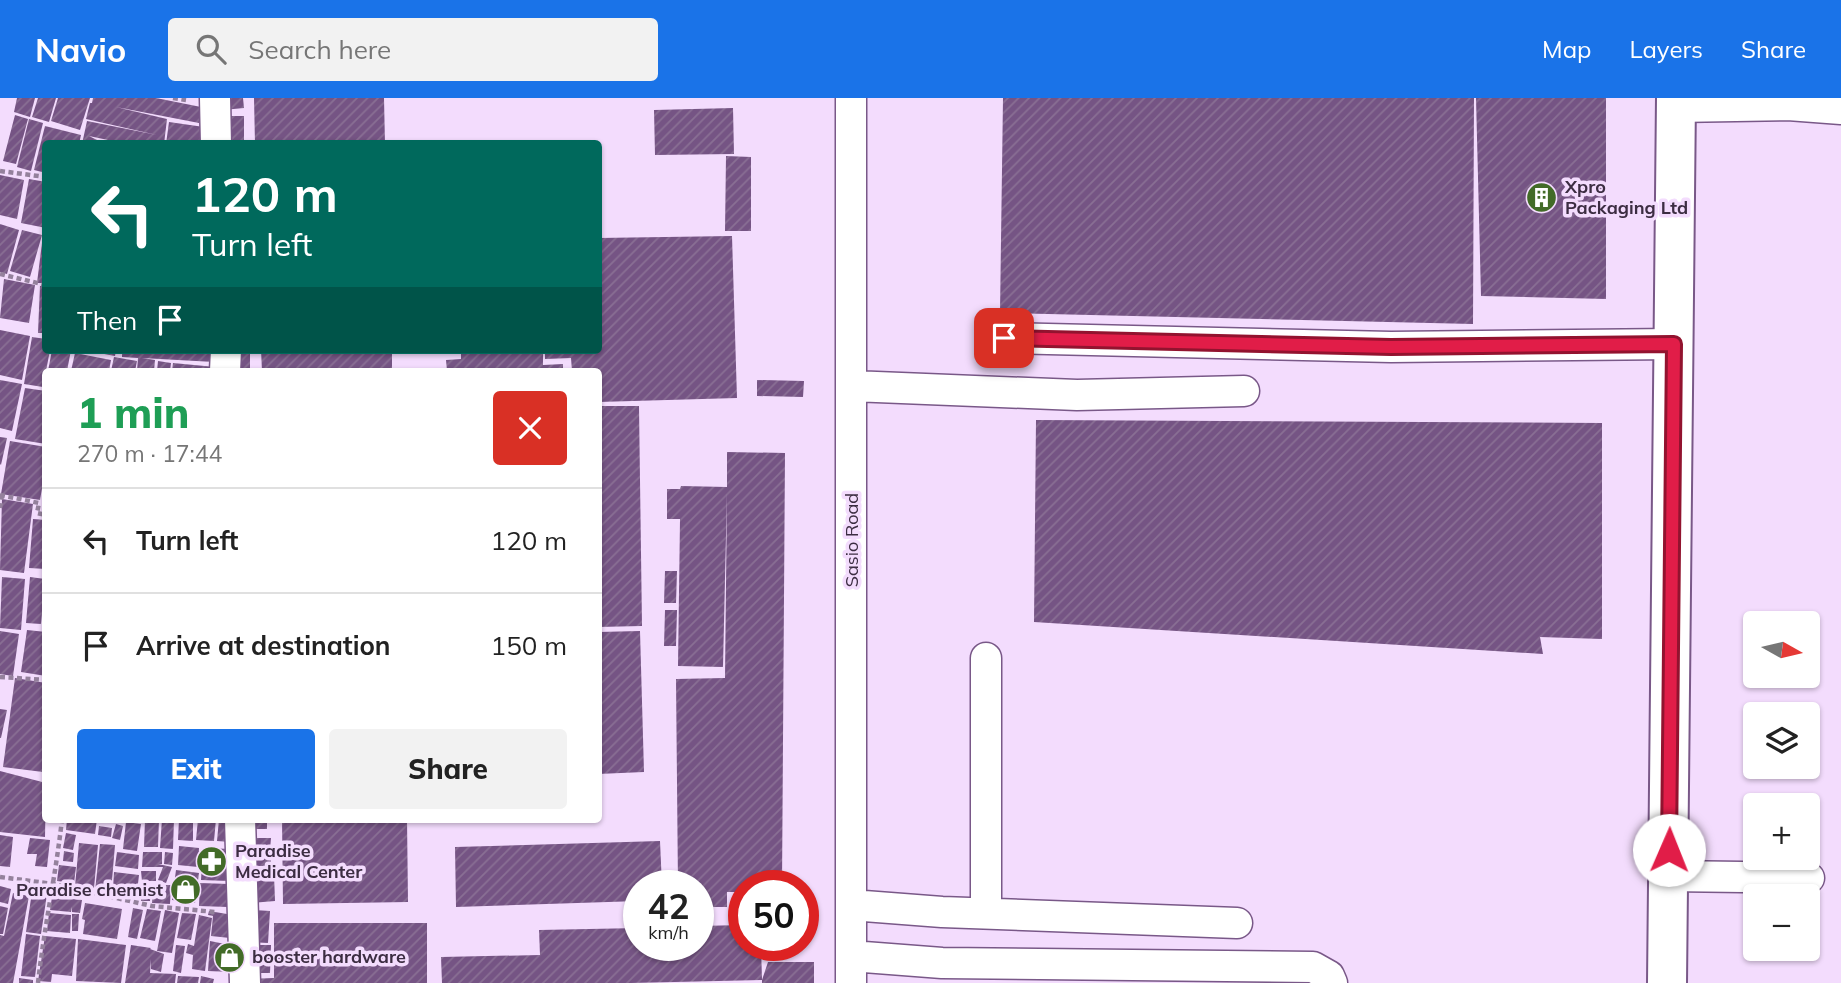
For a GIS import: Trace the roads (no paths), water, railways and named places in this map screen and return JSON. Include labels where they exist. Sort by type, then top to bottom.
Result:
[{"type":"main road","points":[[1667,983],[1676,103]]},
{"type":"street","points":[[215,98],[216,140]]},
{"type":"street","name":"Sasio Road","points":[[851,98],[851,970]]},
{"type":"street","points":[[1676,103],[1841,109]]},
{"type":"street","points":[[1004,338],[1391,347],[1674,344]]},
{"type":"street","points":[[852,386],[1077,395],[1244,391]]},
{"type":"street","points":[[986,658],[986,913]]},
{"type":"street","points":[[240,823],[245,983]]},
{"type":"street","points":[[1668,876],[1809,878]]},
{"type":"street","points":[[851,905],[942,912],[1237,923]]},
{"type":"street","points":[[851,970],[942,963],[1313,967],[1329,976],[1332,983]]},
{"type":"place","name":"Xpro Packaging Ltd","points":[[1542,197]]},
{"type":"place","name":"Paradise Medical Center","points":[[212,861]]},
{"type":"place","name":"Paradise chemist","points":[[186,890]]},
{"type":"place","name":"booster hardware","points":[[229,957]]}]
